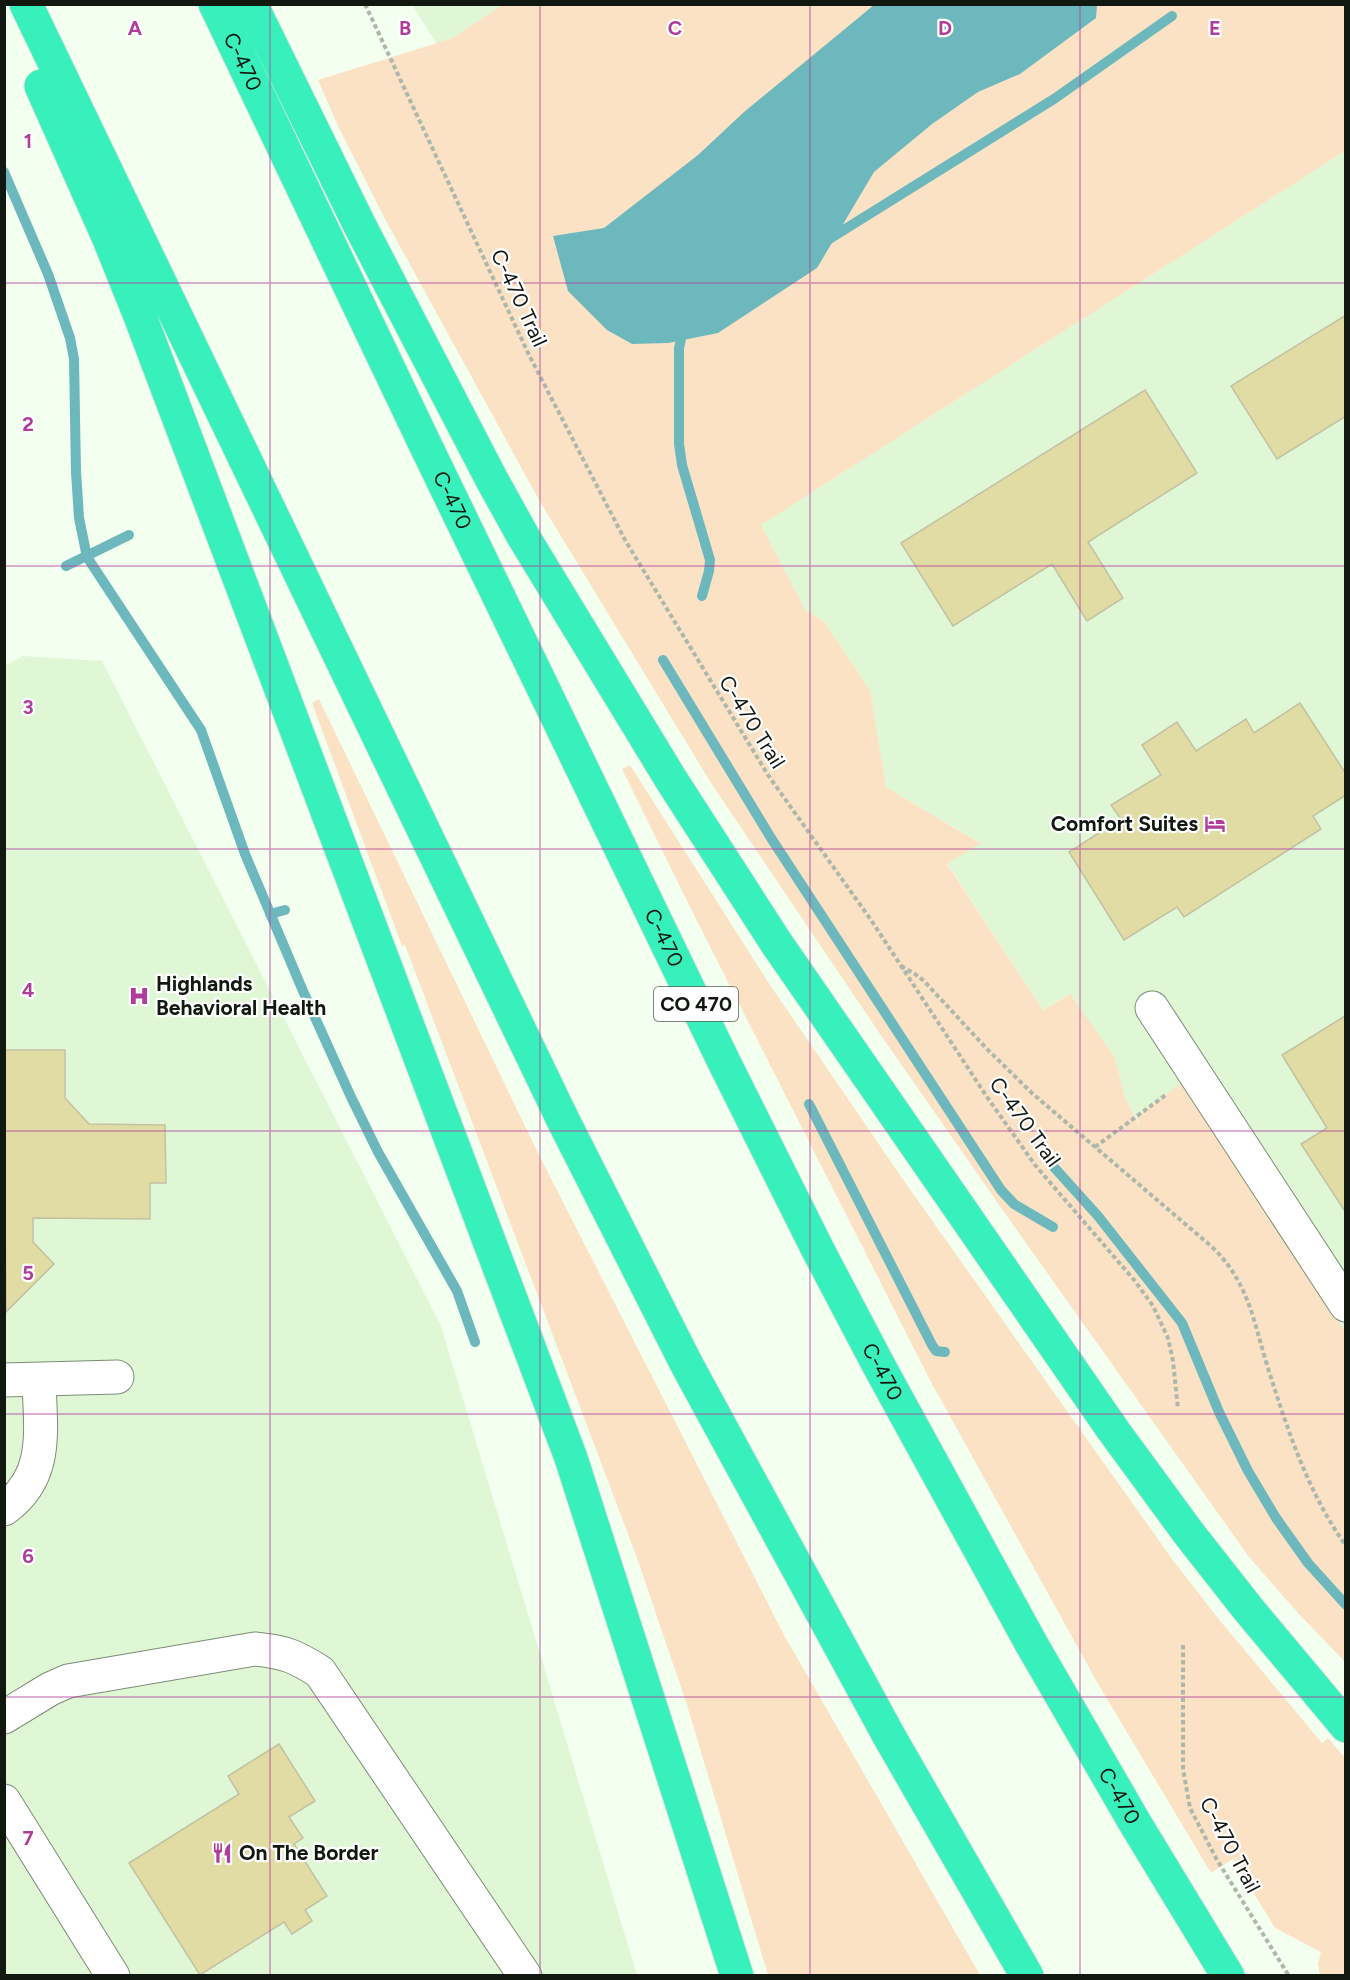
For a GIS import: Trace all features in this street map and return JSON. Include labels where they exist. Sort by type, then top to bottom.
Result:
[{"type":"highway","points":[[26,4],[558,1110],[687,1365],[849,1666],[1027,1976]]},
{"type":"highway","name":"C-470","points":[[215,4],[704,1021],[823,1258],[879,1366],[1032,1645],[1140,1832],[1228,1976]]},
{"type":"highway","points":[[251,4],[359,224],[496,490],[672,781],[783,953],[1113,1430],[1183,1526],[1249,1610],[1346,1726]]},
{"type":"highway","points":[[4,9],[49,102],[125,278],[571,1458],[737,1976]]},
{"type":"lane","points":[[1152,1008],[1346,1305]]},
{"type":"lane","points":[[4,1380],[117,1377]]},
{"type":"lane","points":[[4,1509],[25,1492],[34,1475],[40,1442],[39,1380]]},
{"type":"lane","points":[[4,1717],[50,1689],[68,1681],[255,1649],[280,1651],[302,1661],[320,1672],[525,1976]]},
{"type":"lane","points":[[4,1801],[113,1976]]},
{"type":"path","name":"C-470 Trail","points":[[365,4],[529,355],[625,540],[768,774],[871,920],[987,1097],[1035,1165],[1135,1281],[1153,1306],[1168,1338],[1178,1409]]},
{"type":"path","points":[[901,966],[924,981],[1018,1080],[1225,1260],[1246,1294],[1267,1366],[1301,1465],[1322,1509],[1346,1546]]},
{"type":"path","points":[[1095,1147],[1194,1074]]},
{"type":"path","name":"C-470 Trail","points":[[1183,1645],[1183,1769],[1191,1808],[1213,1852],[1289,1976]]},
{"type":"shaded area","points":[[412,5],[502,5],[453,38],[437,44]]},
{"type":"shaded area","points":[[502,5],[1345,5],[1345,151],[761,525],[806,611],[824,621],[870,690],[886,787],[980,843],[947,864],[1043,1010],[1070,994],[1115,1058],[1125,1098],[1140,1126],[1137,1116],[1194,1074],[1250,1185],[1345,1332],[1345,1662],[1249,1557],[880,1034],[711,783],[539,500],[385,219],[338,126],[318,80],[453,38]]},
{"type":"shaded area","points":[[1345,151],[1345,1411],[1145,1134],[1125,1098],[1115,1058],[1069,994],[1043,1010],[947,863],[979,842],[886,787],[870,690],[824,621],[806,611],[761,525]]},
{"type":"shaded area","points":[[23,656],[102,661],[441,1326],[637,1975],[5,1975],[4,666]]},
{"type":"shaded area","points":[[319,699],[539,1155],[784,1635],[980,1975],[768,1975],[686,1702],[636,1555],[405,945],[402,946],[312,703]]},
{"type":"shaded area","points":[[630,765],[768,982],[902,1178],[1172,1559],[1221,1622],[1322,1743],[1328,1738],[1345,1758],[1345,1975],[1320,1975],[1318,1964],[1321,1952],[1275,1928],[1233,1859],[1211,1873],[1097,1682],[931,1382],[622,769]]},
{"type":"water","points":[[874,5],[1097,5],[1096,18],[1020,74],[978,92],[932,124],[874,172],[817,268],[718,333],[668,343],[632,344],[607,330],[568,291],[553,236],[604,228],[698,155],[744,112]]},
{"type":"building","points":[[1346,315],[1346,416],[1277,459],[1231,386]]},
{"type":"building","points":[[1145,390],[1197,473],[1088,542],[1123,598],[1087,621],[1052,564],[953,626],[901,543]]},
{"type":"building","name":"Comfort Suites","points":[[1300,703],[1346,774],[1346,795],[1313,816],[1321,829],[1184,917],[1177,907],[1124,940],[1069,852],[1121,819],[1111,805],[1161,775],[1142,745],[1177,722],[1196,751],[1246,719],[1254,733]]},
{"type":"building","points":[[1345,1016],[1346,1213],[1301,1144],[1327,1128],[1282,1055]]},
{"type":"building","points":[[4,1050],[65,1050],[65,1098],[89,1124],[165,1125],[166,1183],[150,1183],[150,1219],[33,1218],[33,1242],[54,1264],[6,1312]]},
{"type":"building","name":"On The Border","points":[[279,1744],[315,1801],[289,1817],[303,1838],[294,1844],[327,1896],[305,1910],[312,1921],[292,1934],[284,1922],[200,1975],[129,1863],[239,1794],[228,1776]]},
{"type":"waterway","points":[[826,241],[1054,99],[1172,16]]},
{"type":"waterway","points":[[4,172],[48,274],[70,338],[74,359],[79,518],[87,557],[201,730],[245,854],[303,991],[378,1152],[457,1291],[475,1342]]},
{"type":"waterway","points":[[684,326],[679,348],[679,444],[682,465],[710,560],[702,596]]},
{"type":"waterway","points":[[66,566],[129,535]]},
{"type":"waterway","points":[[663,660],[771,838],[1001,1190],[1014,1204],[1053,1227]]},
{"type":"waterway","points":[[270,914],[285,910]]},
{"type":"waterway","points":[[809,1104],[932,1345],[936,1351],[945,1352]]},
{"type":"waterway","points":[[1052,1165],[1098,1216],[1182,1323],[1219,1412],[1248,1471],[1276,1518],[1308,1563],[1346,1605]]},
{"type":"place","name":"Comfort Suites","points":[[1215,824]]},
{"type":"place","name":"Highlands Behavioral Health","points":[[139,996]]},
{"type":"place","name":"On The Border","points":[[222,1853]]}]
